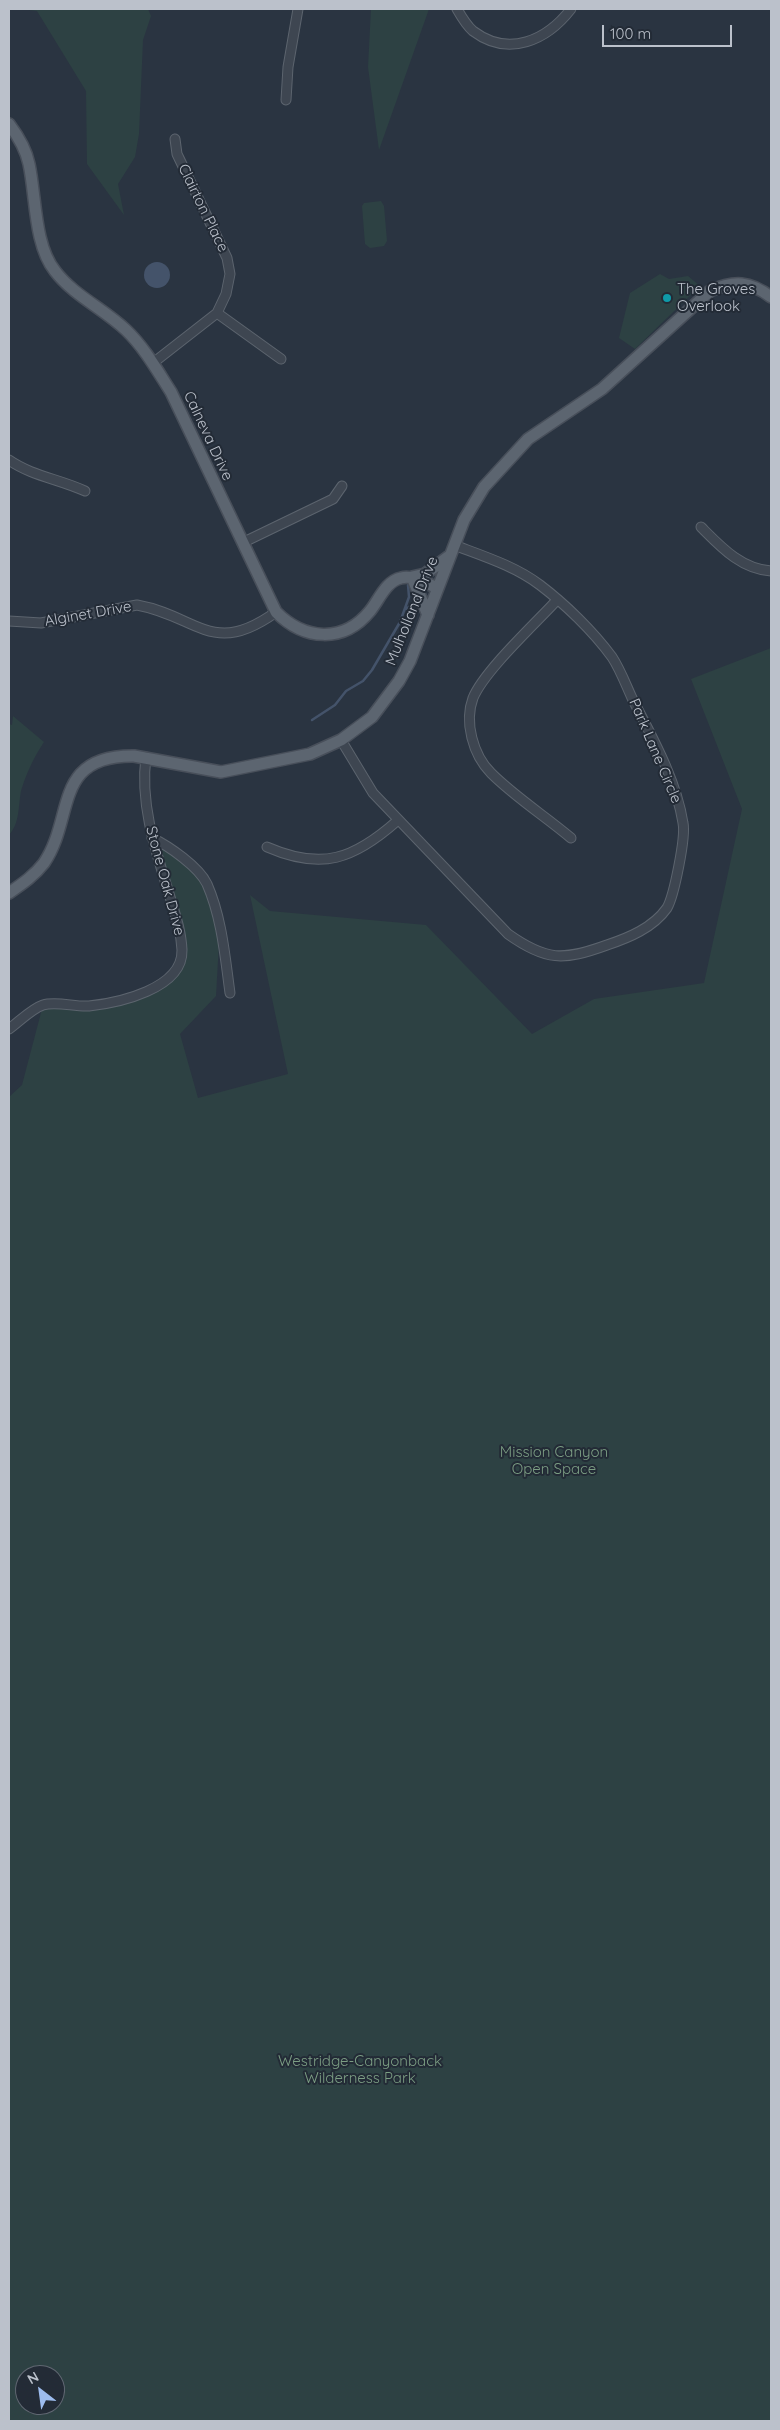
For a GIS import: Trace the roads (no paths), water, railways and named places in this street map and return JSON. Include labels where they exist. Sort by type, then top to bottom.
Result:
[{"type":"main road","name":"Calneva Drive","points":[[9,124],[22,142],[29,163],[42,243],[55,271],[126,330],[153,363],[170,392],[276,612],[303,632],[323,635],[340,632],[357,624],[369,612],[391,583],[399,578],[425,574],[452,550]]},
{"type":"main road","name":"Mulholland Drive","points":[[9,893],[30,879],[44,862],[54,843],[68,794],[76,780],[88,768],[104,760],[120,756],[146,757],[221,772],[310,754],[341,740],[372,717],[387,700],[410,661],[464,520],[484,487],[528,439],[602,389],[710,292],[724,285],[748,283],[771,297]]},
{"type":"main road","points":[[412,577],[437,588]]},
{"type":"main road","points":[[412,577],[428,615]]},
{"type":"street","points":[[286,100],[288,67],[298,9]]},
{"type":"street","points":[[456,9],[473,31],[487,39],[504,44],[530,42],[545,35],[558,25],[571,9]]},
{"type":"street","name":"Clairton Place","points":[[153,363],[217,313],[226,294],[230,274],[228,258],[181,163],[175,139]]},
{"type":"street","points":[[217,313],[281,359]]},
{"type":"street","points":[[9,460],[35,475],[67,482],[85,491]]},
{"type":"street","points":[[242,544],[333,498],[342,486]]},
{"type":"street","points":[[700,527],[730,555],[757,570],[771,571]]},
{"type":"street","name":"Park Lane Circle","points":[[341,740],[372,793],[397,821],[508,934],[530,949],[546,956],[565,957],[584,953],[631,936],[652,923],[667,908],[674,890],[684,826],[676,793],[612,658],[594,636],[539,584],[512,568],[452,550]]},
{"type":"street","points":[[557,600],[483,680],[473,699],[470,718],[472,737],[478,754],[490,772],[571,838]]},
{"type":"street","name":"Alginet Drive","points":[[9,621],[41,623],[137,605],[151,608],[208,632],[230,634],[248,629],[276,612]]},
{"type":"street","name":"Stone Oak Drive","points":[[9,1029],[43,1005],[89,1006],[145,992],[164,983],[176,970],[182,954],[181,934],[152,838],[144,772],[146,757]]},
{"type":"street","points":[[267,847],[288,856],[323,859],[353,854],[376,840],[397,821]]},
{"type":"street","points":[[152,838],[177,852],[206,882],[220,925],[230,993]]},
{"type":"water","points":[[157,262],[166,266],[170,275],[166,284],[157,288],[148,284],[144,275],[148,266]]},
{"type":"waterway","points":[[312,720],[335,705],[346,691],[363,681],[372,670],[400,622],[409,597],[408,585]]},
{"type":"waterway","points":[[406,609],[417,601]]},
{"type":"place","name":"The Groves Overlook","points":[[667,298]]},
{"type":"park label","name":"Mission Canyon Open Space","points":[[554,1460]]},
{"type":"park label","name":"Westridge-Canyonback Wilderness Park","points":[[360,2070]]}]
